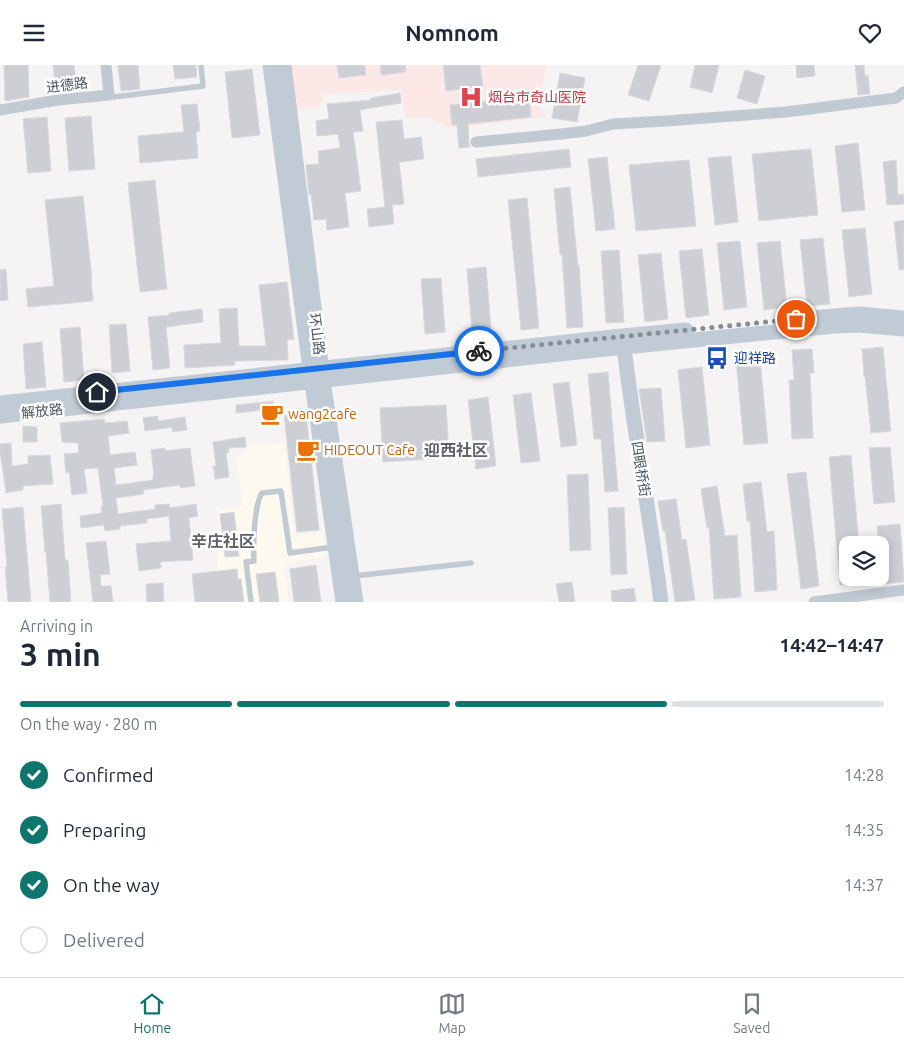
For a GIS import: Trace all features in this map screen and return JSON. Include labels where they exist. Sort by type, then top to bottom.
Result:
[{"type":"main road","name":"环山路","points":[[270,65],[341,546],[346,577],[356,602]]},
{"type":"main road","name":"环山路","points":[[284,65],[317,374]]},
{"type":"main road","points":[[317,374],[623,342],[835,315],[858,314],[904,318]]},
{"type":"main road","points":[[623,342],[835,326],[858,325],[904,329]]},
{"type":"main road","name":"四眼桥街","points":[[623,342],[660,602]]},
{"type":"main road","name":"解放路","points":[[0,403],[317,374]]},
{"type":"main road","name":"解放路","points":[[0,415],[317,374]]},
{"type":"main road","name":"环山路","points":[[342,602],[346,577]]},
{"type":"street","name":"进德路","points":[[0,110],[58,100],[110,95],[106,65]]},
{"type":"street","points":[[476,142],[561,135],[613,124],[786,112],[896,98],[904,92]]},
{"type":"street","points":[[814,602],[904,590]]},
{"type":"lane","points":[[110,95],[114,97],[203,86],[200,65]]},
{"type":"lane","points":[[251,602],[246,562],[254,561],[253,546],[258,505],[262,493],[281,491],[290,553],[341,546]]},
{"type":"lane","points":[[346,577],[471,563]]},
{"type":"shaded area","name":"烟台市奇山医院","points":[[291,65],[547,65],[539,101],[546,117],[450,129],[431,118],[406,118],[400,90],[324,94],[319,107],[297,110]]},
{"type":"shaded area","points":[[284,442],[295,536],[323,532],[326,557],[284,563],[289,602],[222,602],[218,577],[218,510],[243,507],[237,462],[251,446]]},
{"type":"building","points":[[4,65],[28,65],[29,97],[5,101]]},
{"type":"building","points":[[53,65],[74,65],[77,91],[56,93]]},
{"type":"building","points":[[118,65],[138,65],[140,89],[121,91]]},
{"type":"building","points":[[173,65],[196,65],[197,77],[175,79]]},
{"type":"building","points":[[337,65],[365,65],[366,75],[339,78]]},
{"type":"building","points":[[380,65],[405,65],[406,72],[381,75]]},
{"type":"building","points":[[443,65],[480,65],[483,86],[446,91]]},
{"type":"building","points":[[638,65],[661,65],[649,101],[628,95]]},
{"type":"building","points":[[695,65],[719,65],[712,93],[690,87]]},
{"type":"building","points":[[796,65],[814,65],[815,76],[797,78]]},
{"type":"building","points":[[855,65],[864,65],[865,76],[868,75],[870,94],[858,95]]},
{"type":"building","points":[[252,69],[260,135],[232,138],[225,72]]},
{"type":"building","points":[[745,70],[765,76],[757,104],[737,98]]},
{"type":"building","points":[[560,73],[585,78],[577,122],[552,118]]},
{"type":"building","points":[[400,93],[401,103],[360,110],[363,131],[353,132],[361,191],[345,193],[349,227],[327,230],[326,219],[314,220],[306,165],[319,164],[318,151],[340,148],[338,134],[317,136],[316,121],[329,119],[327,104],[371,100],[371,98]]},
{"type":"building","points":[[529,97],[531,117],[468,124],[470,147],[459,148],[457,125],[452,125],[450,105]]},
{"type":"building","points":[[197,104],[200,131],[196,132],[198,158],[140,163],[138,136],[184,132],[181,105]]},
{"type":"building","points":[[91,116],[95,169],[69,171],[65,118]]},
{"type":"building","points":[[47,117],[51,171],[28,173],[23,119]]},
{"type":"building","points":[[402,120],[404,139],[421,137],[424,159],[399,162],[404,204],[392,205],[394,224],[369,227],[367,209],[385,207],[376,122]]},
{"type":"building","points":[[858,143],[865,210],[842,212],[835,146]]},
{"type":"building","points":[[569,149],[571,167],[478,177],[476,159]]},
{"type":"building","points":[[811,149],[818,215],[759,221],[752,154]]},
{"type":"building","points":[[731,156],[738,222],[715,225],[708,158]]},
{"type":"building","points":[[607,157],[615,229],[596,231],[588,159]]},
{"type":"building","points":[[689,160],[696,226],[636,231],[629,165]]},
{"type":"building","points":[[896,160],[898,195],[904,194],[904,204],[887,205],[883,162]]},
{"type":"building","points":[[155,180],[167,289],[140,292],[128,183]]},
{"type":"building","points":[[570,187],[579,265],[583,327],[567,328],[562,255],[560,255],[554,189]]},
{"type":"building","points":[[83,196],[93,301],[28,307],[26,289],[54,286],[45,200]]},
{"type":"building","points":[[527,198],[539,328],[521,330],[508,200]]},
{"type":"building","points":[[904,220],[904,269],[899,270],[894,222]]},
{"type":"building","points":[[865,228],[872,294],[849,297],[842,230]]},
{"type":"building","points":[[823,238],[830,304],[807,306],[800,240]]},
{"type":"building","points":[[740,241],[747,307],[724,310],[717,243]]},
{"type":"building","points":[[780,241],[787,307],[764,310],[757,243]]},
{"type":"building","points":[[702,249],[709,315],[686,318],[679,251]]},
{"type":"building","points":[[619,250],[624,322],[606,323],[601,251]]},
{"type":"building","points":[[661,253],[668,319],[645,322],[638,255]]},
{"type":"building","points":[[486,267],[491,328],[472,330],[467,269]]},
{"type":"building","points":[[6,269],[8,300],[0,301],[0,270]]},
{"type":"building","points":[[441,278],[445,332],[425,334],[421,279]]},
{"type":"building","points":[[287,282],[294,339],[287,340],[288,360],[235,361],[235,365],[185,368],[184,345],[221,343],[219,309],[237,308],[239,346],[266,346],[259,285]]},
{"type":"building","points":[[202,309],[203,322],[166,327],[170,368],[153,370],[148,317]]},
{"type":"building","points":[[126,324],[130,371],[112,373],[109,325]]},
{"type":"building","points":[[80,327],[84,380],[64,382],[60,329]]},
{"type":"building","points":[[42,342],[46,387],[26,389],[23,344]]},
{"type":"building","points":[[883,347],[891,431],[871,433],[862,349]]},
{"type":"building","points":[[812,349],[814,373],[810,373],[813,438],[792,439],[789,380],[794,380],[792,350]]},
{"type":"building","points":[[760,358],[768,443],[744,445],[736,360]]},
{"type":"building","points":[[702,367],[710,445],[686,448],[678,370]]},
{"type":"building","points":[[608,372],[618,491],[605,492],[601,439],[594,439],[588,374]]},
{"type":"building","points":[[569,382],[577,445],[561,447],[553,384]]},
{"type":"building","points":[[661,388],[665,441],[647,442],[639,389]]},
{"type":"building","points":[[531,393],[540,461],[521,463],[513,395]]},
{"type":"building","points":[[488,397],[496,466],[476,469],[468,400]]},
{"type":"building","points":[[273,401],[274,409],[236,413],[236,405]]},
{"type":"building","points":[[446,405],[449,458],[383,462],[380,408]]},
{"type":"building","points":[[306,413],[319,530],[297,532],[284,415]]},
{"type":"building","points":[[158,416],[158,421],[185,417],[187,430],[172,432],[172,427],[145,431],[143,418]]},
{"type":"building","points":[[104,419],[105,423],[127,421],[129,433],[108,436],[110,455],[135,452],[137,465],[114,468],[116,485],[153,480],[151,450],[165,448],[166,451],[190,448],[195,486],[180,488],[180,485],[143,490],[144,494],[116,498],[118,514],[155,509],[155,505],[169,504],[170,508],[196,504],[198,516],[189,518],[193,560],[160,562],[161,568],[139,571],[136,544],[171,541],[169,516],[147,519],[147,523],[120,526],[120,529],[105,531],[104,525],[81,528],[80,516],[102,513],[101,506],[103,506],[98,468],[84,469],[87,493],[72,495],[69,472],[66,473],[64,454],[79,453],[78,443],[62,442],[60,423]]},
{"type":"building","points":[[23,426],[37,427],[37,442],[23,442]]},
{"type":"building","points":[[245,437],[246,447],[228,448],[229,452],[226,453],[229,477],[215,479],[213,466],[216,466],[213,442]]},
{"type":"building","points":[[11,443],[12,466],[28,464],[28,456],[50,455],[53,484],[23,486],[23,490],[6,493],[0,457],[0,444]]},
{"type":"building","points":[[890,447],[895,502],[874,504],[869,448]]},
{"type":"building","points":[[851,455],[858,536],[839,536],[839,573],[829,457]]},
{"type":"building","points":[[806,472],[819,586],[801,589],[787,474]]},
{"type":"building","points":[[588,474],[591,550],[570,551],[567,475]]},
{"type":"building","points":[[761,482],[767,532],[774,531],[777,590],[755,592],[750,521],[747,521],[743,484]]},
{"type":"building","points":[[717,486],[725,536],[737,535],[741,597],[714,599],[709,527],[707,528],[701,489]]},
{"type":"building","points":[[676,499],[682,540],[686,539],[695,600],[678,602],[675,602],[665,531],[663,531],[658,501]]},
{"type":"building","points":[[61,504],[65,560],[68,560],[71,602],[50,602],[41,506]]},
{"type":"building","points":[[23,507],[31,602],[8,602],[2,509]]},
{"type":"building","points":[[624,507],[627,574],[611,575],[608,508]]},
{"type":"building","points":[[234,512],[239,556],[225,557],[220,514]]},
{"type":"building","points":[[900,524],[904,582],[889,583],[889,536],[878,536],[877,526]]},
{"type":"building","points":[[106,541],[110,574],[100,575],[101,586],[111,586],[113,602],[93,602],[86,543]]},
{"type":"building","points":[[316,565],[321,602],[294,602],[290,569]]},
{"type":"building","points":[[237,569],[238,579],[241,579],[244,602],[195,602],[192,574]]},
{"type":"building","points":[[275,572],[279,602],[260,602],[256,574]]},
{"type":"building","points":[[572,582],[575,602],[559,602],[556,584]]},
{"type":"building","points":[[163,583],[164,602],[147,602],[146,584]]},
{"type":"building","points":[[634,588],[636,602],[612,602],[611,591]]},
{"type":"way so far","points":[[479,351],[796,319]]},
{"type":"place","name":"烟台市奇山医院","points":[[471,97]]},
{"type":"place","name":"迎祥路","points":[[717,358]]},
{"type":"place","name":"wang2cafe","points":[[272,414]]},
{"type":"place","name":"HIDEOUT Cafe","points":[[308,450]]},
{"type":"district","name":"迎西社区","points":[[456,450]]},
{"type":"district","name":"辛庄社区","points":[[223,541]]},
{"type":"route","points":[[97,392],[479,351]]}]
